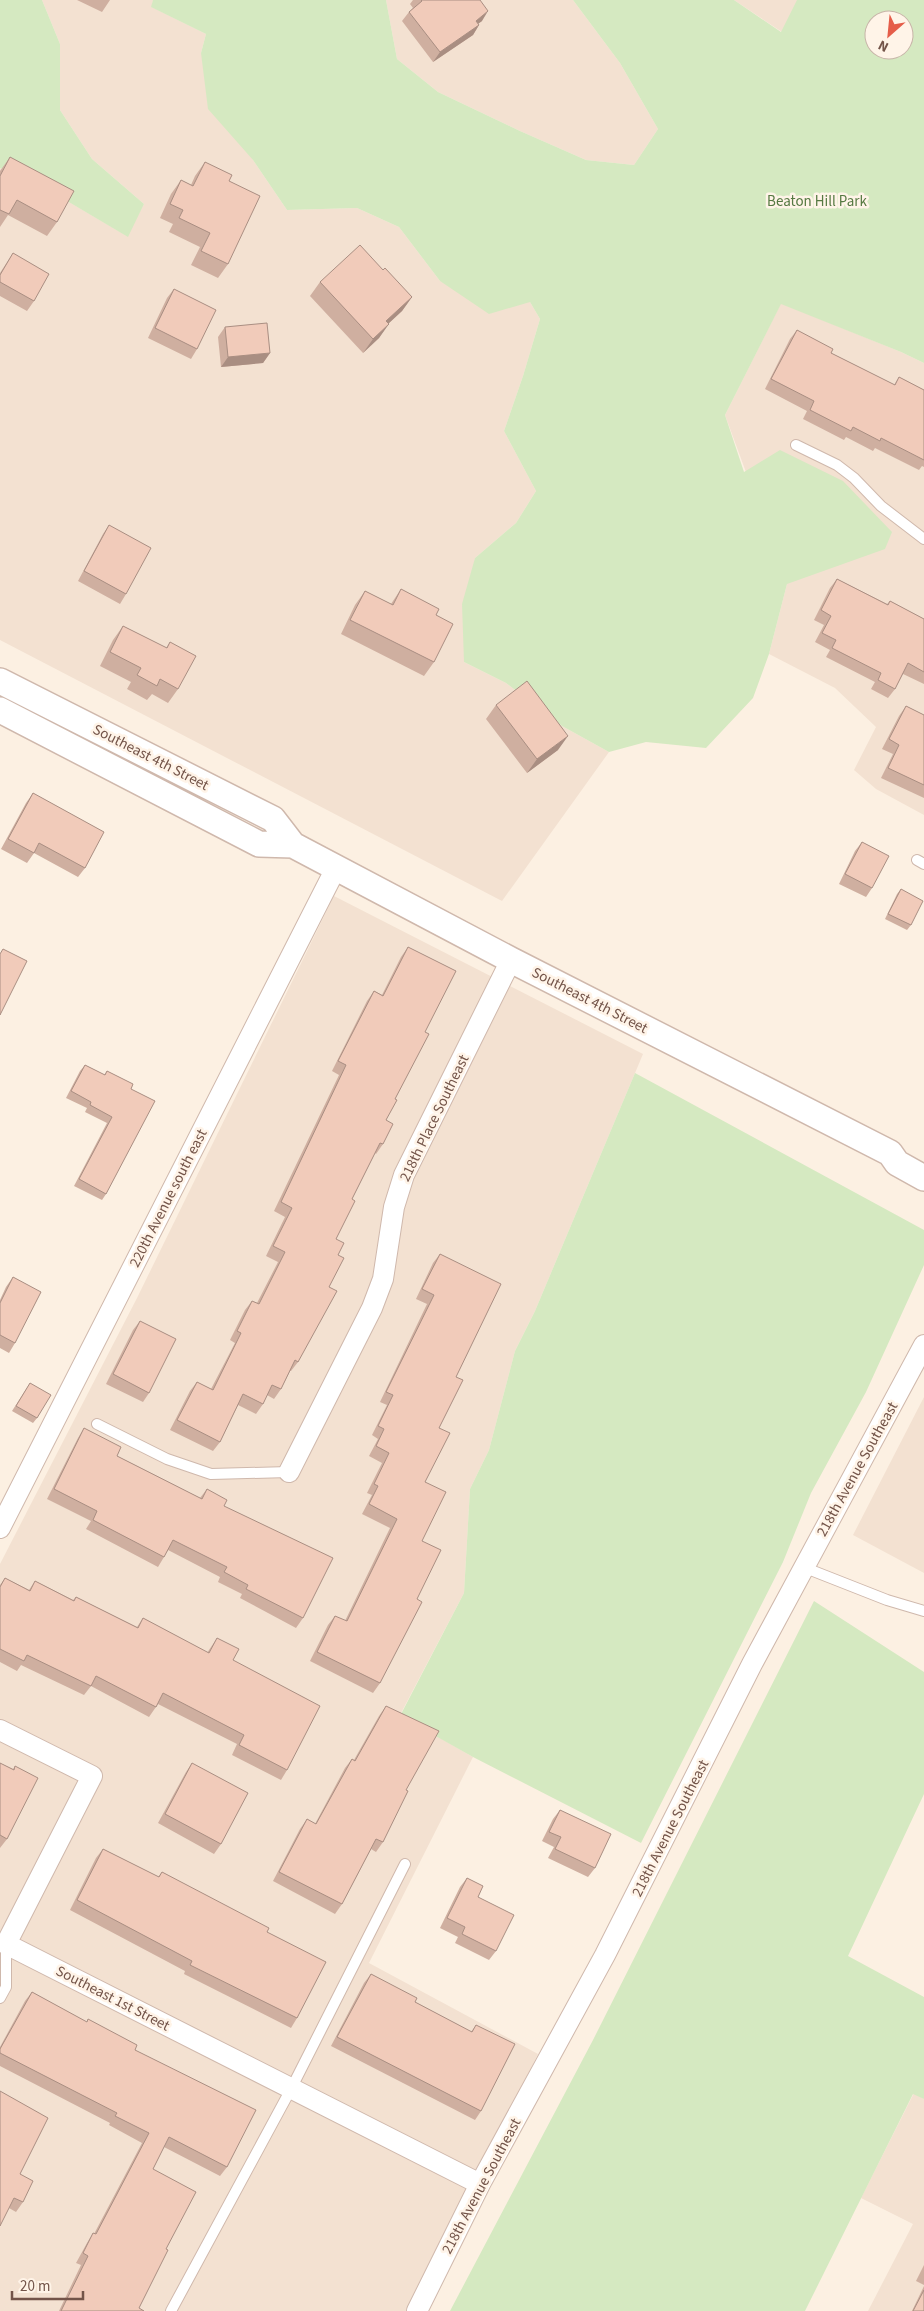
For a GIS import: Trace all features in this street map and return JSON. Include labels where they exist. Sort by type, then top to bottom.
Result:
[{"type":"street","name":"Southeast 4th Street","points":[[0,681],[273,819],[293,845],[511,960],[890,1153],[897,1162],[924,1178]]},
{"type":"street","name":"Southeast 4th Street","points":[[0,710],[259,844],[293,845]]},
{"type":"street","name":"220th Avenue south east","points":[[0,1528],[336,868]]},
{"type":"street","name":"218th Place Southeast","points":[[290,1472],[372,1308],[383,1279],[394,1207],[404,1175],[511,960]]},
{"type":"street","name":"Southeast 4th Street","points":[[890,1153],[901,1150],[924,1158]]},
{"type":"street","name":"218th Avenue Southeast","points":[[417,2311],[480,2184],[605,1955],[803,1567],[921,1356]]},
{"type":"street","points":[[0,1730],[92,1776],[6,1944]]},
{"type":"street","name":"Southeast 1st Street","points":[[6,1944],[480,2184]]},
{"type":"lane","points":[[796,445],[837,465],[854,478],[881,506],[924,539]]},
{"type":"lane","points":[[97,1424],[166,1459],[211,1474],[290,1472]]},
{"type":"lane","points":[[803,1567],[886,1600],[924,1611]]},
{"type":"lane","points":[[171,2311],[291,2088],[405,1864]]},
{"type":"lane","points":[[0,1998],[6,1987],[6,1944]]},
{"type":"shaded area","points":[[42,0],[153,0],[152,7],[206,34],[201,53],[253,160],[287,210],[357,208],[399,227],[440,281],[530,302],[540,319],[504,431],[536,491],[516,523],[475,558],[464,662],[506,683],[562,726],[609,752],[502,901],[0,640],[0,168],[40,185],[127,236],[144,204],[92,159],[60,110],[60,44]]},
{"type":"shaded area","points":[[386,0],[573,0],[620,63],[658,129],[634,165],[586,160],[520,131],[438,92],[397,59]]},
{"type":"shaded area","points":[[734,0],[798,0],[782,32]]},
{"type":"shaded area","points":[[781,303],[924,363],[924,815],[876,789],[854,770],[876,727],[835,688],[769,654],[787,584],[725,415]]},
{"type":"shaded area","points":[[334,896],[643,1054],[535,1311],[515,1351],[489,1450],[470,1489],[464,1593],[400,1715],[473,1757],[369,1963],[538,2054],[408,2311],[0,2311],[0,1564],[137,1298]]},
{"type":"shaded area","points":[[924,1397],[924,1573],[853,1535]]},
{"type":"shaded area","points":[[914,2093],[924,2099],[924,2311],[868,2311],[913,2224],[861,2198]]},
{"type":"green space","points":[[0,0],[42,0],[60,44],[60,110],[92,159],[144,204],[128,237],[40,185],[0,168]]},
{"type":"green space","name":"Beaton Hill Park","points":[[153,0],[386,0],[397,59],[438,92],[586,160],[634,165],[658,129],[620,63],[573,0],[734,0],[781,32],[797,0],[924,0],[924,363],[781,304],[725,415],[744,472],[780,450],[843,481],[892,532],[885,549],[787,584],[769,654],[753,698],[706,748],[646,742],[609,752],[562,726],[506,683],[464,662],[462,604],[475,558],[516,523],[536,491],[504,431],[540,319],[530,302],[489,314],[440,281],[399,227],[357,208],[287,210],[253,160],[208,109],[201,53],[206,34],[151,7]]},
{"type":"green space","points":[[635,1073],[924,1230],[924,1265],[866,1392],[811,1493],[783,1562],[641,1843],[473,1757],[400,1716],[464,1593],[470,1489],[489,1450],[515,1351],[535,1311]]},
{"type":"green space","points":[[814,1601],[924,1672],[924,1794],[848,1956],[924,1997],[924,2099],[913,2094],[805,2311],[450,2311],[593,2040]]},
{"type":"building","points":[[421,0],[480,0],[488,11],[476,21],[479,25],[440,52],[409,12]]},
{"type":"building","points":[[10,157],[74,191],[57,222],[17,200],[9,214],[0,210],[0,176]]},
{"type":"building","points":[[205,162],[232,175],[229,181],[260,196],[228,264],[201,251],[210,233],[179,218],[183,210],[170,204],[181,180],[193,186]]},
{"type":"building","points":[[360,245],[412,297],[386,321],[389,324],[373,339],[320,282]]},
{"type":"building","points":[[13,253],[49,274],[34,301],[0,282],[0,275]]},
{"type":"building","points":[[174,289],[216,310],[197,349],[155,328]]},
{"type":"building","points":[[267,323],[270,353],[228,357],[225,327]]},
{"type":"building","points":[[797,330],[833,349],[831,353],[895,385],[899,377],[924,390],[924,460],[881,438],[880,441],[853,427],[851,431],[810,410],[814,401],[771,379]]},
{"type":"building","points":[[109,525],[151,548],[126,594],[84,571]]},
{"type":"building","points":[[837,579],[888,605],[890,601],[924,619],[924,672],[908,663],[895,689],[878,680],[881,673],[832,648],[836,640],[822,633],[831,616],[821,610]]},
{"type":"building","points":[[401,589],[439,609],[436,615],[453,624],[434,662],[350,620],[365,591],[393,605]]},
{"type":"building","points":[[123,626],[167,648],[170,642],[196,656],[178,689],[160,679],[157,686],[137,675],[141,668],[110,652]]},
{"type":"building","points":[[527,681],[568,736],[537,759],[496,705]]},
{"type":"building","points":[[906,706],[924,715],[924,785],[888,768],[899,745],[889,739]]},
{"type":"building","points":[[33,793],[104,832],[85,868],[39,843],[34,853],[8,839]]},
{"type":"building","points":[[862,842],[889,856],[872,888],[845,874]]},
{"type":"building","points":[[901,889],[923,901],[911,925],[888,914]]},
{"type":"building","points":[[408,947],[456,971],[425,1032],[429,1034],[386,1120],[393,1124],[383,1144],[380,1143],[352,1199],[355,1201],[336,1239],[344,1243],[338,1255],[344,1258],[329,1287],[337,1291],[298,1362],[295,1360],[281,1389],[272,1385],[263,1404],[243,1394],[220,1442],[177,1420],[197,1382],[213,1390],[241,1333],[237,1331],[252,1301],[259,1304],[285,1252],[273,1246],[292,1208],[281,1202],[346,1065],[338,1061],[374,991],[383,996]]},
{"type":"building","points":[[3,949],[27,961],[0,1015],[0,954]]},
{"type":"building","points":[[85,1065],[105,1075],[107,1071],[133,1084],[131,1089],[155,1101],[106,1194],[79,1179],[112,1117],[90,1105],[91,1102],[71,1091]]},
{"type":"building","points":[[440,1254],[501,1284],[456,1377],[463,1380],[439,1428],[450,1433],[425,1482],[446,1492],[422,1541],[441,1550],[417,1599],[422,1602],[380,1683],[317,1652],[335,1616],[347,1621],[397,1519],[369,1504],[378,1486],[374,1484],[389,1453],[376,1446],[384,1429],[378,1426],[393,1395],[386,1392],[434,1295],[422,1289]]},
{"type":"building","points":[[13,1277],[41,1292],[15,1343],[0,1335],[0,1303]]},
{"type":"building","points":[[140,1321],[176,1339],[149,1393],[113,1374]]},
{"type":"building","points":[[30,1383],[51,1395],[37,1418],[16,1406]]},
{"type":"building","points":[[84,1428],[121,1447],[117,1456],[202,1499],[207,1489],[227,1500],[224,1506],[333,1558],[303,1618],[246,1589],[248,1585],[224,1572],[227,1567],[173,1540],[164,1557],[93,1520],[97,1511],[54,1489]]},
{"type":"building","points":[[5,1578],[30,1591],[35,1581],[74,1601],[76,1597],[138,1628],[143,1618],[209,1653],[217,1638],[239,1649],[233,1660],[320,1706],[287,1770],[239,1745],[244,1735],[163,1693],[156,1707],[96,1676],[91,1686],[27,1655],[24,1661],[0,1649],[0,1587]]},
{"type":"building","points":[[386,1706],[439,1731],[406,1790],[408,1791],[383,1842],[376,1839],[342,1904],[279,1872],[307,1819],[316,1824],[352,1759],[355,1761]]},
{"type":"building","points":[[0,1763],[14,1770],[15,1766],[38,1778],[7,1839],[0,1835]]},
{"type":"building","points":[[192,1763],[248,1793],[221,1844],[165,1814]]},
{"type":"building","points":[[560,1810],[611,1834],[595,1868],[555,1849],[561,1837],[549,1832]]},
{"type":"building","points":[[103,1849],[159,1877],[162,1872],[269,1928],[267,1932],[326,1962],[297,2018],[190,1965],[192,1961],[77,1900]]},
{"type":"building","points":[[467,1878],[483,1886],[478,1897],[514,1915],[496,1951],[462,1934],[465,1927],[447,1918]]},
{"type":"building","points":[[371,1974],[417,1998],[415,2002],[472,2032],[476,2025],[515,2044],[481,2111],[337,2037]]},
{"type":"building","points":[[32,1992],[87,2022],[88,2019],[137,2045],[135,2050],[256,2110],[227,2167],[169,2137],[153,2169],[196,2192],[166,2249],[168,2250],[139,2308],[144,2311],[61,2311],[88,2256],[83,2253],[93,2233],[96,2234],[149,2133],[115,2116],[117,2113],[0,2053],[0,2049]]},
{"type":"building","points":[[0,2091],[48,2118],[20,2174],[33,2181],[23,2202],[14,2198],[0,2226]]},
{"type":"building","points":[[924,2290],[924,2311],[913,2311]]}]
